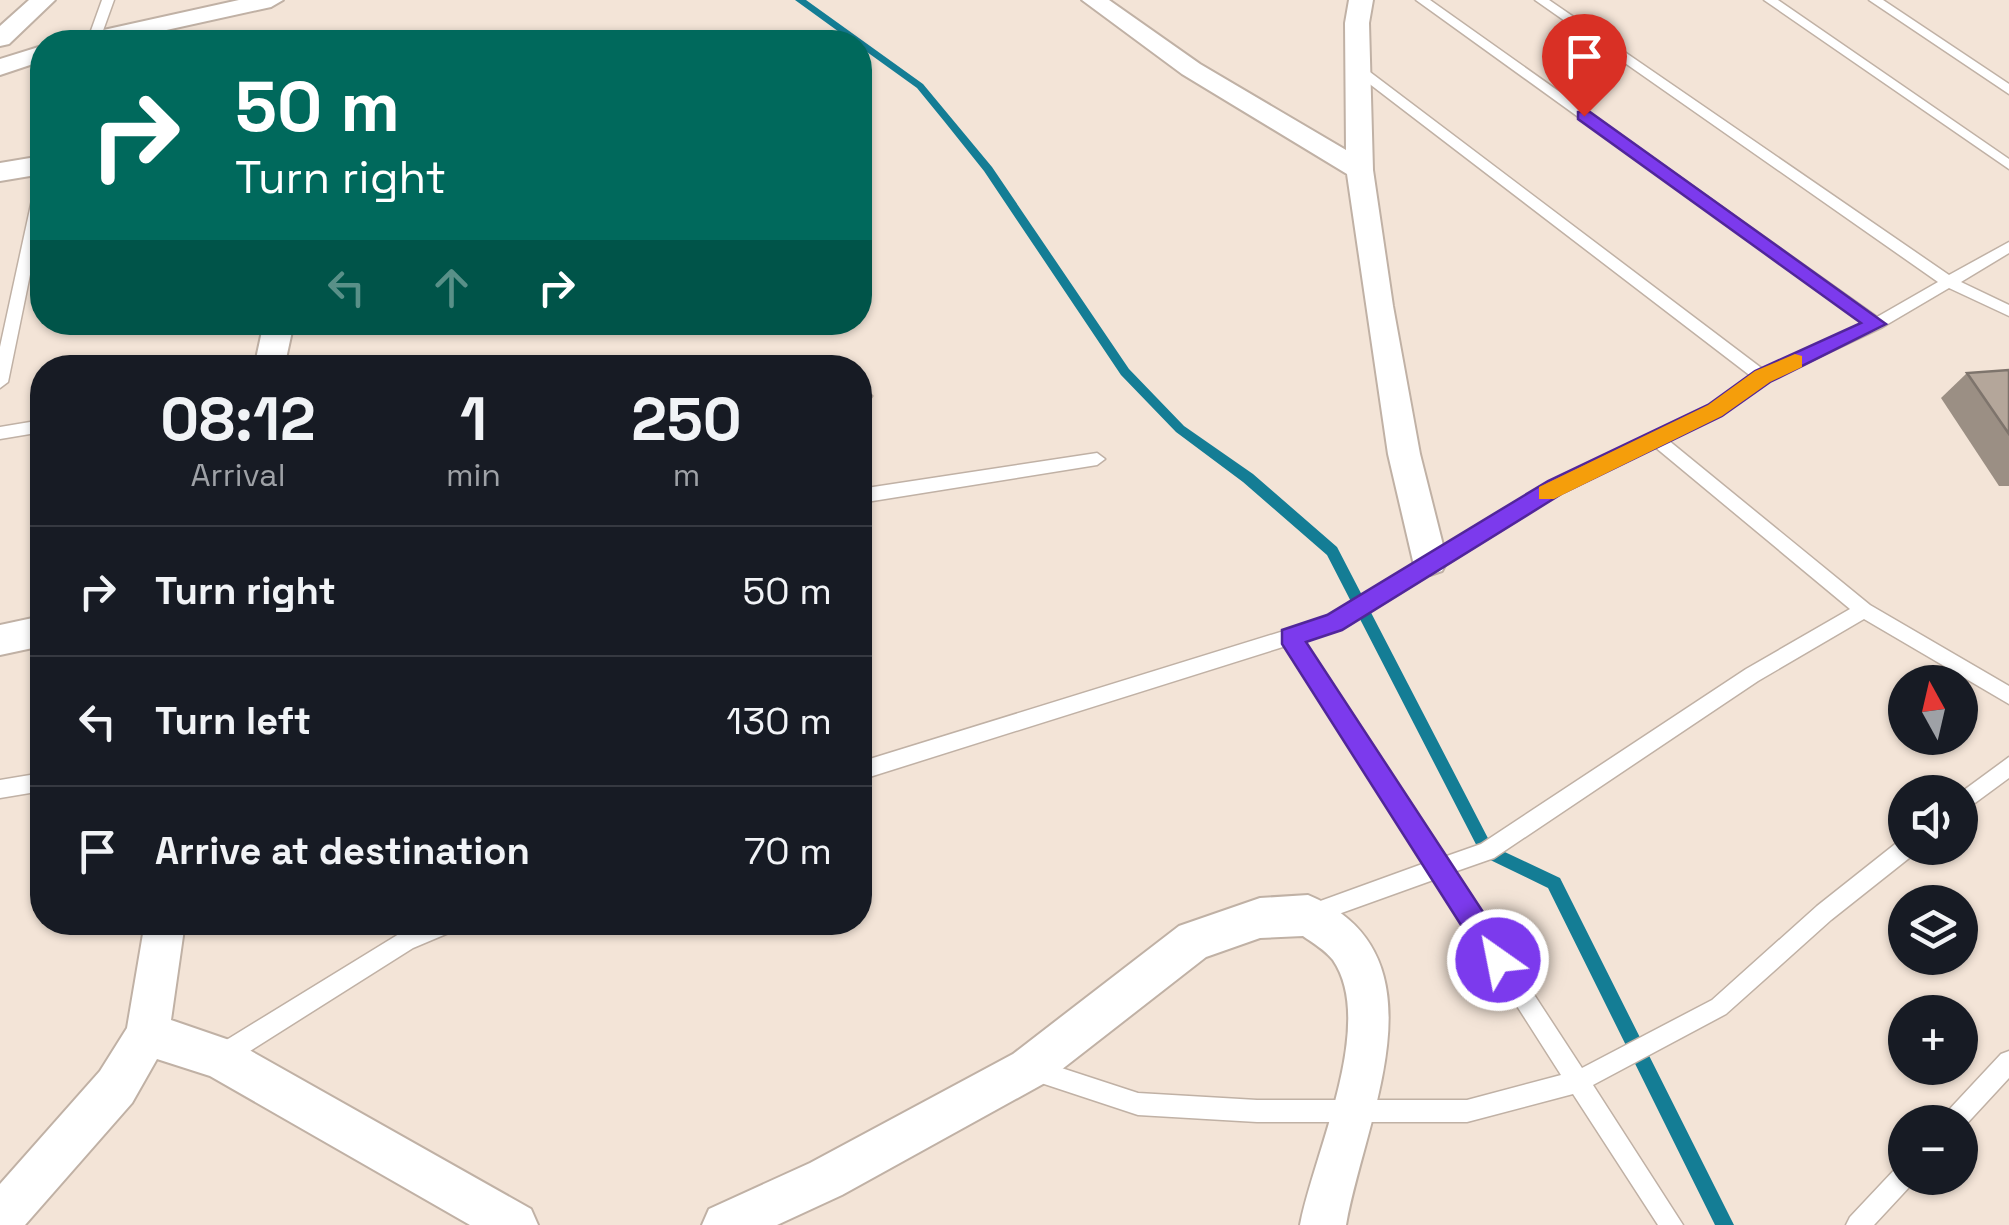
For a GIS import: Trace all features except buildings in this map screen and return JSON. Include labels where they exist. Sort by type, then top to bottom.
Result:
[{"type":"street","points":[[0,39],[43,0]]},
{"type":"street","points":[[137,30],[271,0]]},
{"type":"street","points":[[1094,0],[1190,70],[1360,170]]},
{"type":"street","points":[[1361,0],[1360,170],[1404,454],[1430,561]]},
{"type":"street","points":[[0,67],[30,57]]},
{"type":"street","points":[[0,172],[30,168]]},
{"type":"street","points":[[0,640],[30,634]]},
{"type":"street","points":[[725,1225],[842,1170],[1028,1069],[1194,941],[1260,918],[1308,914],[1348,945],[1365,982],[1371,1035],[1327,1188],[1323,1225]]},
{"type":"street","points":[[0,1220],[116,1086],[147,1034],[164,935]]},
{"type":"street","points":[[147,1034],[220,1056],[515,1225]]},
{"type":"lane","points":[[93,30],[108,0]]},
{"type":"lane","points":[[1422,0],[1876,324]]},
{"type":"lane","points":[[1540,0],[1947,281],[2009,311]]},
{"type":"lane","points":[[1770,0],[2009,164]]},
{"type":"lane","points":[[1875,0],[2009,90]]},
{"type":"lane","points":[[1358,69],[1762,376]]},
{"type":"lane","points":[[0,382],[30,242]]},
{"type":"lane","points":[[872,768],[1334,623],[1556,487],[1715,411],[1762,376],[1876,324],[2009,247]]},
{"type":"lane","points":[[0,433],[30,428]]},
{"type":"lane","points":[[1656,440],[1864,610],[2009,696]]},
{"type":"lane","points":[[872,494],[1097,460]]},
{"type":"lane","points":[[1308,914],[1487,851],[1752,675],[1864,610]]},
{"type":"lane","points":[[1290,637],[1670,1225]]},
{"type":"lane","points":[[1978,791],[2009,766]]},
{"type":"lane","points":[[0,790],[30,784]]},
{"type":"lane","points":[[1028,1069],[1138,1104],[1256,1111],[1466,1111],[1577,1082],[1720,1007],[1824,913],[1888,862]]},
{"type":"lane","points":[[220,1056],[420,935]]},
{"type":"lane","points":[[1969,1105],[2009,1062]]},
{"type":"lane","points":[[1858,1225],[1888,1192]]},
{"type":"waterway","points":[[800,0],[842,30]]},
{"type":"waterway","points":[[872,52],[920,86],[988,169],[1125,372],[1180,429],[1248,478],[1332,551],[1487,851],[1554,883],[1725,1225]]},
{"type":"slow traffic","points":[[1547,493],[1611,458],[1715,411],[1762,376],[1795,362]]},
{"type":"route","points":[[1498,960],[1290,637],[1334,623],[1556,487],[1715,411],[1762,376],[1876,324],[1584,116]]}]
